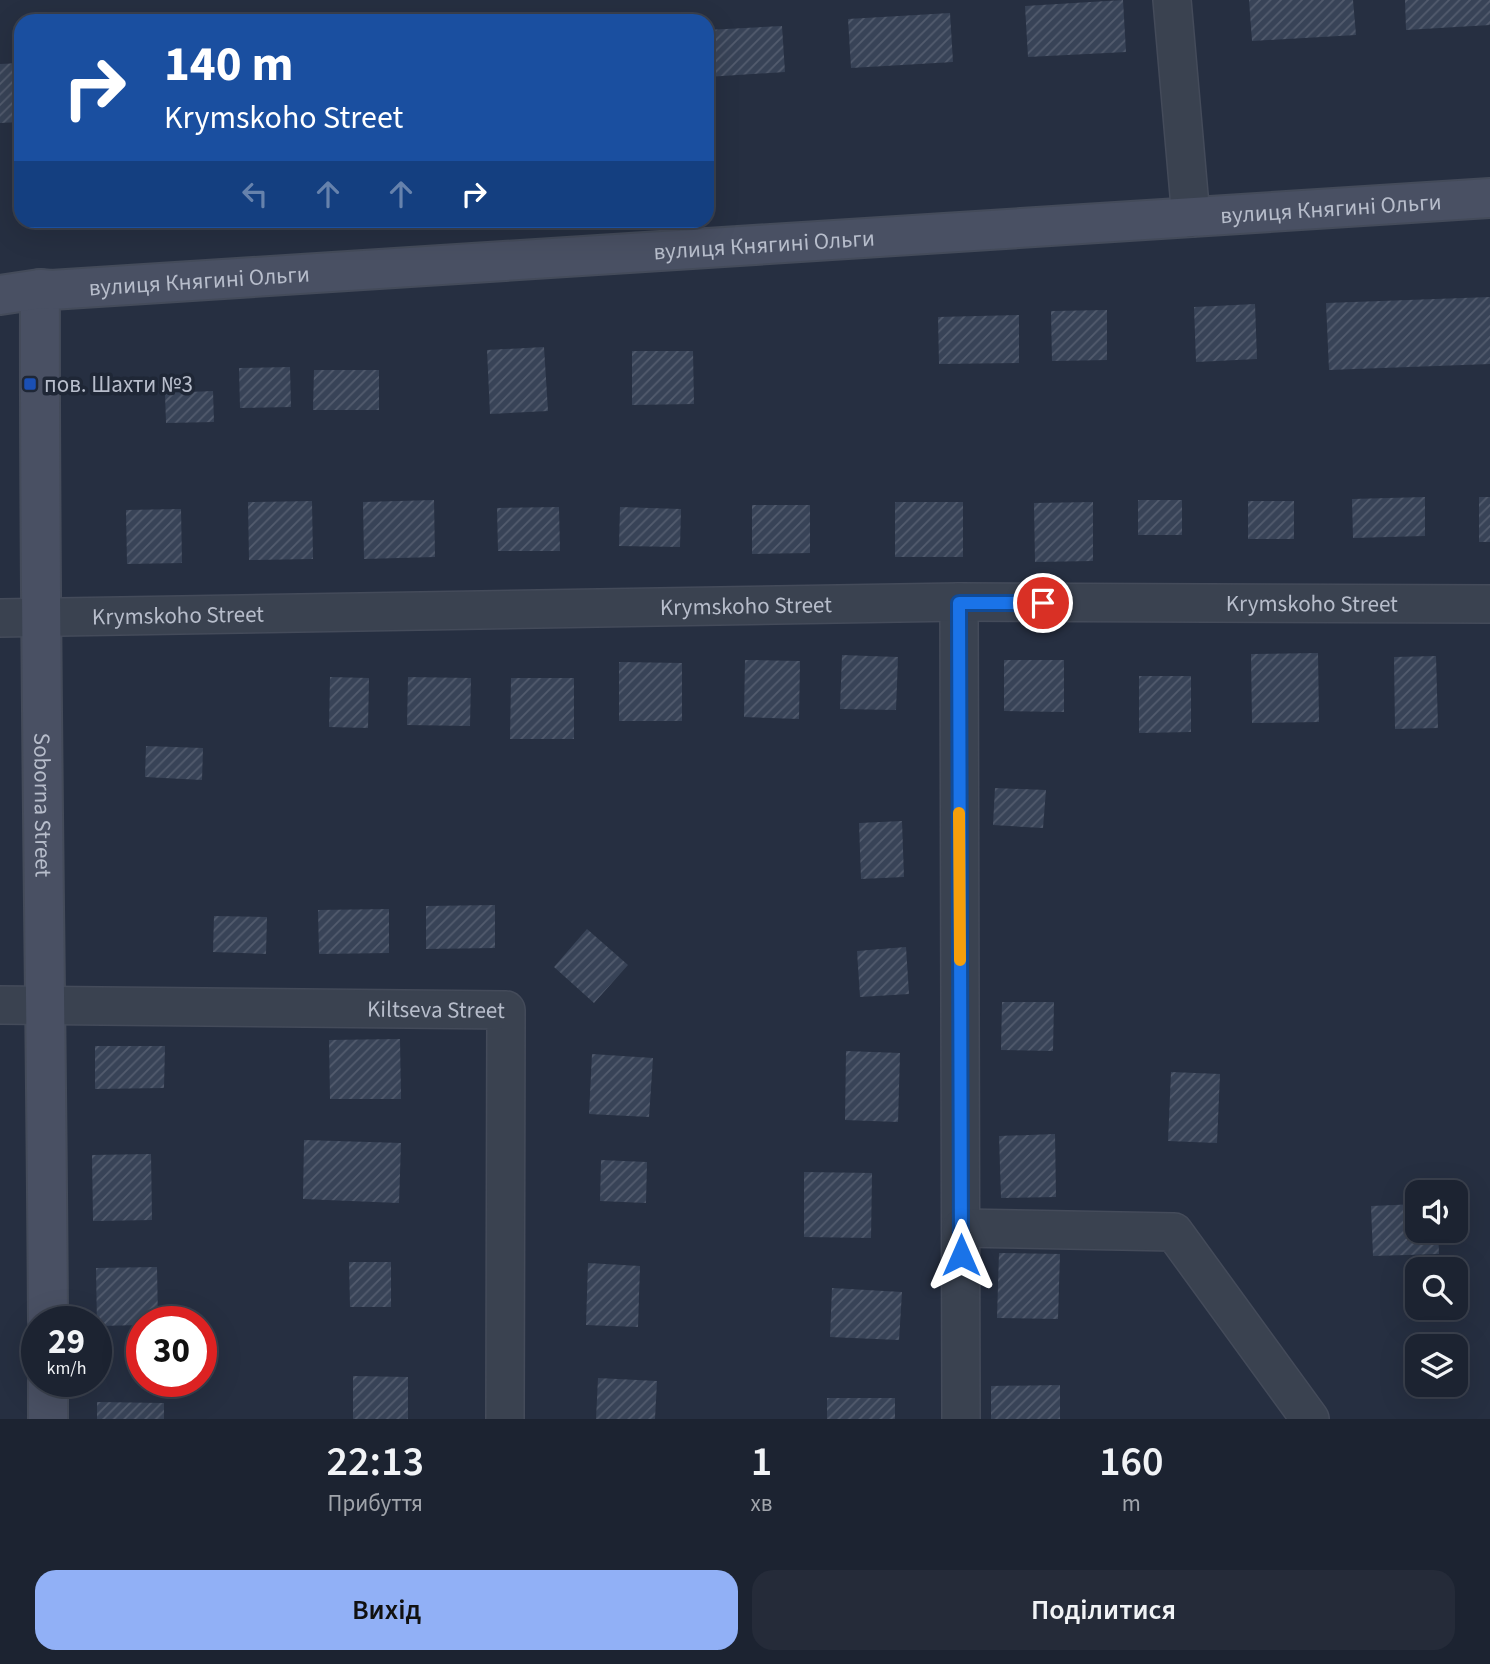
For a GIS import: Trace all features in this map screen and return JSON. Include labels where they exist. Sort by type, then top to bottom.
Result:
[{"type":"street","points":[[1172,0],[1191,218]]},
{"type":"street","name":"вулиця Княгині Ольги","points":[[0,295],[40,289],[1490,198]]},
{"type":"street","name":"Soborna Street","points":[[40,289],[40,618],[48,1306]]},
{"type":"street","points":[[959,603],[961,1419]]},
{"type":"street","name":"Krymskoho Street","points":[[0,618],[959,603],[1490,604]]},
{"type":"street","name":"Kiltseva Street","points":[[0,1005],[46,1003],[506,1010],[505,1419]]},
{"type":"street","points":[[961,1228],[1174,1232],[1310,1419]]},
{"type":"street","points":[[48,1397],[48,1419]]},
{"type":"building","points":[[1123,0],[1126,52],[1028,57],[1025,6]]},
{"type":"building","points":[[1249,0],[1353,0],[1356,35],[1252,41]]},
{"type":"building","points":[[1405,0],[1490,0],[1490,25],[1406,30]]},
{"type":"building","points":[[950,13],[953,62],[851,68],[848,19]]},
{"type":"building","points":[[782,26],[785,72],[714,77],[714,30]]},
{"type":"building","points":[[14,63],[14,122],[0,123],[0,64]]},
{"type":"building","points":[[1490,297],[1490,364],[1329,370],[1326,303]]},
{"type":"building","points":[[1255,304],[1257,359],[1196,362],[1194,307]]},
{"type":"building","points":[[1107,310],[1107,360],[1052,361],[1051,311]]},
{"type":"building","points":[[1019,315],[1019,363],[939,364],[938,317]]},
{"type":"building","points":[[544,347],[548,411],[490,414],[487,350]]},
{"type":"building","points":[[632,351],[693,351],[694,404],[632,405]]},
{"type":"building","points":[[290,367],[291,407],[240,408],[239,368]]},
{"type":"building","points":[[314,370],[379,370],[379,410],[313,410]]},
{"type":"building","points":[[213,391],[214,422],[166,423],[165,393]]},
{"type":"building","points":[[1425,497],[1425,536],[1353,538],[1352,499]]},
{"type":"building","points":[[1479,497],[1490,497],[1490,542],[1479,542]]},
{"type":"building","points":[[434,500],[435,557],[364,559],[363,502]]},
{"type":"building","points":[[1138,500],[1182,500],[1182,535],[1138,535]]},
{"type":"building","points":[[312,501],[313,559],[249,560],[248,502]]},
{"type":"building","points":[[1248,501],[1294,501],[1294,539],[1248,539]]},
{"type":"building","points":[[895,502],[963,502],[963,557],[895,557]]},
{"type":"building","points":[[1093,502],[1093,561],[1035,562],[1034,503]]},
{"type":"building","points":[[752,505],[810,505],[810,553],[752,554]]},
{"type":"building","points":[[559,507],[560,551],[498,551],[497,508]]},
{"type":"building","points":[[620,507],[681,509],[680,547],[619,546]]},
{"type":"building","points":[[181,509],[182,563],[127,564],[126,510]]},
{"type":"building","points":[[1318,653],[1319,722],[1252,723],[1251,654]]},
{"type":"building","points":[[842,655],[898,657],[896,710],[840,709]]},
{"type":"building","points":[[1436,656],[1438,728],[1395,729],[1394,657]]},
{"type":"building","points":[[745,660],[800,661],[799,719],[744,717]]},
{"type":"building","points":[[1004,660],[1064,660],[1064,712],[1004,711]]},
{"type":"building","points":[[619,662],[682,663],[682,721],[619,721]]},
{"type":"building","points":[[1139,676],[1191,676],[1191,732],[1139,733]]},
{"type":"building","points":[[330,677],[369,678],[368,728],[329,727]]},
{"type":"building","points":[[408,677],[471,678],[470,726],[407,725]]},
{"type":"building","points":[[511,678],[574,678],[574,739],[510,739]]},
{"type":"building","points":[[146,746],[203,748],[202,780],[145,777]]},
{"type":"building","points":[[995,788],[1046,790],[1043,828],[993,825]]},
{"type":"building","points":[[902,821],[904,877],[861,879],[859,823]]},
{"type":"building","points":[[495,905],[495,948],[426,949],[426,906]]},
{"type":"building","points":[[389,909],[389,953],[319,954],[318,910]]},
{"type":"building","points":[[214,916],[267,917],[266,954],[213,952]]},
{"type":"building","points":[[587,929],[628,965],[594,1003],[554,967]]},
{"type":"building","points":[[906,947],[909,994],[860,997],[857,951]]},
{"type":"building","points":[[1002,1002],[1054,1002],[1053,1051],[1001,1050]]},
{"type":"building","points":[[400,1039],[401,1099],[330,1099],[329,1040]]},
{"type":"building","points":[[95,1046],[165,1046],[164,1088],[95,1089]]},
{"type":"building","points":[[846,1051],[900,1053],[898,1122],[845,1120]]},
{"type":"building","points":[[592,1054],[653,1058],[649,1117],[589,1114]]},
{"type":"building","points":[[1171,1072],[1220,1074],[1217,1143],[1168,1141]]},
{"type":"building","points":[[1055,1134],[1056,1197],[1001,1198],[999,1136]]},
{"type":"building","points":[[304,1140],[401,1143],[399,1203],[303,1199]]},
{"type":"building","points":[[151,1154],[152,1220],[93,1221],[92,1155]]},
{"type":"building","points":[[601,1160],[647,1162],[646,1203],[600,1201]]},
{"type":"building","points":[[804,1172],[872,1173],[871,1238],[804,1237]]},
{"type":"building","points":[[1405,1205],[1405,1243],[1439,1243],[1439,1254],[1373,1256],[1371,1206]]},
{"type":"building","points":[[999,1253],[1060,1254],[1058,1319],[997,1318]]},
{"type":"building","points":[[349,1262],[391,1262],[391,1307],[350,1307]]},
{"type":"building","points":[[588,1263],[640,1266],[638,1327],[586,1325]]},
{"type":"building","points":[[157,1267],[158,1306],[126,1306],[126,1325],[112,1326],[112,1306],[97,1306],[96,1268]]},
{"type":"building","points":[[832,1288],[902,1292],[899,1340],[830,1337]]},
{"type":"building","points":[[353,1376],[408,1377],[408,1419],[353,1419]]},
{"type":"building","points":[[598,1378],[657,1381],[655,1419],[596,1419]]},
{"type":"building","points":[[1060,1385],[1060,1419],[991,1419],[991,1386]]},
{"type":"building","points":[[827,1398],[895,1398],[895,1419],[827,1419]]},
{"type":"building","points":[[97,1402],[164,1403],[164,1419],[97,1419]]},
{"type":"slow traffic","points":[[959,813],[960,960]]},
{"type":"place","name":"пов. Шахти №3","points":[[30,384]]},
{"type":"route","points":[[961,1255],[959,603],[1043,603]]}]
